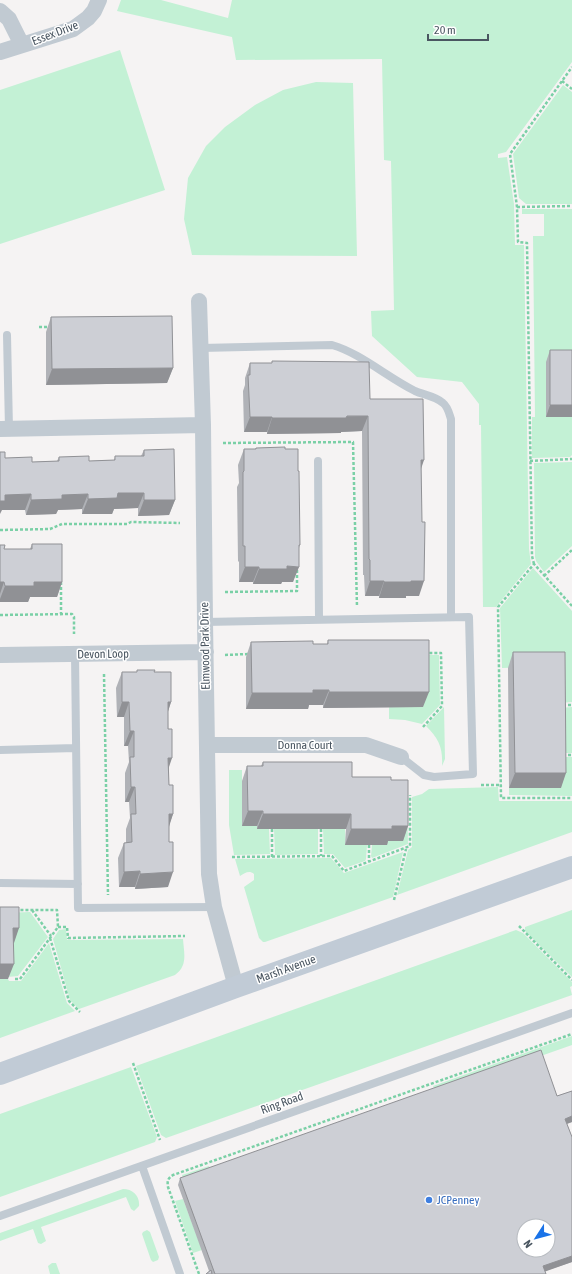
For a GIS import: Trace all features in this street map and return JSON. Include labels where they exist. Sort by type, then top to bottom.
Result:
[{"type":"street","name":"Essex Drive","points":[[0,52],[76,26],[88,18],[94,11],[99,0]]},
{"type":"street","points":[[0,11],[10,19],[22,45]]},
{"type":"street","name":"Elmwood Park Drive","points":[[199,301],[203,425],[204,622],[206,652],[210,874],[214,907],[236,987]]},
{"type":"street","points":[[4,429],[203,425]]},
{"type":"street","name":"Devon Loop","points":[[0,655],[206,652]]},
{"type":"street","name":"Donna Court","points":[[207,745],[366,745],[401,757]]},
{"type":"street","name":"Marsh Avenue","points":[[0,1074],[236,987],[572,867]]},
{"type":"lane","points":[[4,429],[7,335]]},
{"type":"lane","points":[[201,348],[332,345],[343,348],[400,383],[443,403],[448,410],[451,419],[451,617]]},
{"type":"lane","points":[[318,461],[319,620]]},
{"type":"lane","points":[[204,622],[451,617],[469,618],[473,774],[434,777],[424,775],[401,757]]},
{"type":"lane","points":[[75,654],[78,908],[214,907]]},
{"type":"lane","points":[[0,750],[76,748]]},
{"type":"lane","points":[[0,883],[78,884]]},
{"type":"lane","name":"Ring Road","points":[[0,1216],[572,1013]]},
{"type":"lane","points":[[142,1166],[180,1274]]},
{"type":"path","points":[[572,67],[510,154],[517,206],[518,242],[527,243],[532,556],[534,564],[572,606]]},
{"type":"path","points":[[568,72],[572,76]]},
{"type":"path","points":[[562,81],[572,89]]},
{"type":"path","points":[[517,206],[572,206]]},
{"type":"path","points":[[39,327],[55,327]]},
{"type":"path","points":[[294,442],[294,450]]},
{"type":"path","points":[[223,443],[353,442],[357,619]]},
{"type":"path","points":[[530,461],[572,459]]},
{"type":"path","points":[[0,530],[50,529],[62,524],[127,524],[131,522],[180,523]]},
{"type":"path","points":[[544,576],[572,550]]},
{"type":"path","points":[[534,564],[498,607],[500,798],[572,798]]},
{"type":"path","points":[[225,592],[297,592],[297,568]]},
{"type":"path","points":[[61,578],[61,614]]},
{"type":"path","points":[[0,615],[70,614],[73,615],[74,634]]},
{"type":"path","points":[[418,653],[441,653],[442,706],[423,727]]},
{"type":"path","points":[[225,655],[248,654]]},
{"type":"path","points":[[104,674],[108,896]]},
{"type":"path","points":[[560,705],[572,705]]},
{"type":"path","points":[[561,755],[572,755]]},
{"type":"path","points":[[232,857],[332,856],[344,871],[410,846],[410,795]]},
{"type":"path","points":[[272,829],[272,857]]},
{"type":"path","points":[[321,829],[321,856]]},
{"type":"path","points":[[369,845],[369,861]]},
{"type":"path","points":[[394,900],[406,848]]},
{"type":"path","points":[[15,979],[20,979],[58,927],[58,910],[16,910]]},
{"type":"path","points":[[32,910],[51,938],[69,1001],[80,1012]]},
{"type":"path","points":[[518,926],[572,980]]},
{"type":"path","points":[[58,927],[67,927],[68,938],[185,936]]},
{"type":"path","points":[[199,1274],[168,1187],[167,1181],[169,1178],[181,1172],[572,1034]]},
{"type":"path","points":[[132,1064],[160,1140]]},
{"type":"green space","points":[[121,0],[161,0],[228,18],[232,0],[572,0],[572,62],[506,152],[498,154],[498,158],[507,157],[514,204],[515,245],[524,245],[529,549],[531,564],[496,607],[483,607],[481,425],[479,425],[479,404],[462,382],[417,377],[372,336],[371,311],[394,310],[391,161],[384,160],[382,59],[236,60],[232,37],[117,11]]},
{"type":"green space","points":[[120,50],[165,190],[0,244],[0,90]]},
{"type":"green space","points":[[316,82],[353,83],[357,256],[192,255],[184,219],[188,178],[206,146],[225,127],[255,105],[283,90]]},
{"type":"green space","points":[[563,85],[572,92],[572,204],[526,204],[519,198],[513,154]]},
{"type":"green space","points":[[522,209],[572,209],[572,361],[546,362],[546,417],[572,417],[572,455],[570,457],[532,458],[532,417],[535,417],[533,236],[544,236],[544,214],[522,214]]},
{"type":"green space","points":[[572,462],[572,546],[544,572],[536,561],[535,557],[534,463]]},
{"type":"green space","points":[[533,568],[572,611],[572,702],[560,703],[559,667],[502,668],[500,608]]},
{"type":"green space","points":[[423,655],[439,655],[440,705],[422,724],[405,720],[389,719],[389,707]]},
{"type":"green space","points":[[444,707],[445,759],[442,766],[442,754],[439,744],[434,735],[426,726]]},
{"type":"green space","points":[[572,707],[572,753],[560,753],[560,708]]},
{"type":"green space","points":[[560,757],[572,757],[572,796],[509,795],[509,788],[561,788]]},
{"type":"green space","points":[[229,770],[242,770],[242,826],[257,826],[258,829],[269,829],[270,854],[234,855],[229,825]]},
{"type":"green space","points":[[498,787],[499,801],[572,801],[572,832],[397,895],[408,850],[412,847],[412,797],[422,794],[429,789]]},
{"type":"green space","points":[[407,797],[408,844],[372,858],[372,845],[387,841]]},
{"type":"green space","points":[[274,829],[318,829],[318,854],[275,855]]},
{"type":"green space","points":[[323,829],[345,829],[346,845],[367,845],[365,861],[345,868],[333,854],[324,854]]},
{"type":"green space","points":[[403,852],[393,897],[265,942],[259,938],[244,887],[254,880],[254,874],[249,872],[240,876],[235,859],[331,858],[344,873]]},
{"type":"green space","points":[[572,910],[572,977],[525,931],[525,927]]},
{"type":"green space","points":[[30,912],[48,937],[18,976],[8,977],[0,915],[3,913]]},
{"type":"green space","points":[[66,929],[67,940],[183,939],[184,963],[182,968],[175,975],[79,1009],[70,1000],[53,939],[59,930]]},
{"type":"green space","points":[[516,930],[523,933],[572,982],[572,986],[570,987],[572,995],[166,1138],[161,1135],[136,1066]]},
{"type":"green space","points":[[49,943],[67,1003],[75,1011],[0,1038],[0,979],[21,981]]},
{"type":"green space","points":[[572,1036],[572,1045],[436,1093],[433,1086]]},
{"type":"green space","points":[[131,1067],[157,1137],[155,1142],[0,1197],[0,1114]]},
{"type":"green space","points":[[209,1166],[212,1173],[184,1182],[182,1175]]},
{"type":"green space","points":[[123,1189],[130,1190],[137,1196],[139,1206],[134,1211],[131,1209],[126,1197],[41,1227],[46,1241],[41,1244],[38,1243],[33,1229],[0,1241],[0,1233]]},
{"type":"green space","points":[[183,1199],[202,1250],[193,1253],[175,1201]]},
{"type":"green space","points":[[147,1230],[150,1232],[159,1257],[158,1260],[153,1262],[142,1234]]},
{"type":"green space","points":[[52,1263],[56,1263],[60,1274],[50,1274],[48,1266]]},
{"type":"building","points":[[172,316],[173,368],[52,369],[51,317]]},
{"type":"building","points":[[550,350],[572,350],[572,405],[550,405]]},
{"type":"building","points":[[272,361],[369,362],[370,399],[423,399],[424,460],[421,460],[422,522],[425,522],[424,581],[370,581],[368,416],[347,416],[346,418],[250,417],[248,375],[250,375],[250,363],[272,363]]},
{"type":"building","points":[[285,447],[285,449],[298,449],[299,567],[287,566],[287,569],[259,569],[259,567],[245,567],[245,546],[243,546],[244,449]]},
{"type":"building","points":[[174,449],[175,500],[144,500],[144,493],[118,493],[117,498],[88,499],[88,494],[62,495],[62,499],[31,500],[31,494],[5,495],[5,501],[0,501],[0,452],[5,452],[5,458],[32,457],[32,462],[59,461],[59,457],[89,456],[89,461],[115,460],[115,456],[144,456],[144,450]]},
{"type":"building","points":[[32,544],[62,544],[62,582],[34,582],[34,586],[5,586],[4,582],[0,582],[0,545],[5,545],[4,549],[32,549]]},
{"type":"building","points":[[328,640],[429,640],[429,692],[329,692],[329,690],[313,690],[313,693],[252,693],[251,642],[313,641],[313,644],[328,644]]},
{"type":"building","points":[[513,652],[565,652],[566,773],[515,773]]},
{"type":"building","points":[[137,670],[171,672],[171,702],[168,702],[168,729],[172,729],[172,758],[168,758],[169,785],[173,785],[173,814],[169,814],[169,842],[173,842],[173,872],[140,874],[140,871],[124,872],[124,843],[132,842],[131,814],[136,814],[135,787],[131,787],[130,757],[134,757],[134,731],[130,731],[129,702],[122,702],[122,672],[137,672]]},
{"type":"building","points":[[263,762],[352,762],[352,777],[391,777],[391,780],[408,780],[408,826],[392,826],[392,829],[351,829],[351,814],[263,814],[263,811],[248,811],[247,766],[263,766]]},
{"type":"building","points":[[0,907],[19,907],[19,928],[13,928],[14,964],[0,964]]},
{"type":"building","points":[[541,1050],[557,1096],[572,1091],[572,1116],[565,1119],[572,1137],[572,1256],[543,1266],[546,1274],[215,1274],[180,1178]]},
{"type":"building","points":[[211,1270],[212,1274],[206,1274]]},
{"type":"place","name":"JCPenney","points":[[429,1200]]}]
